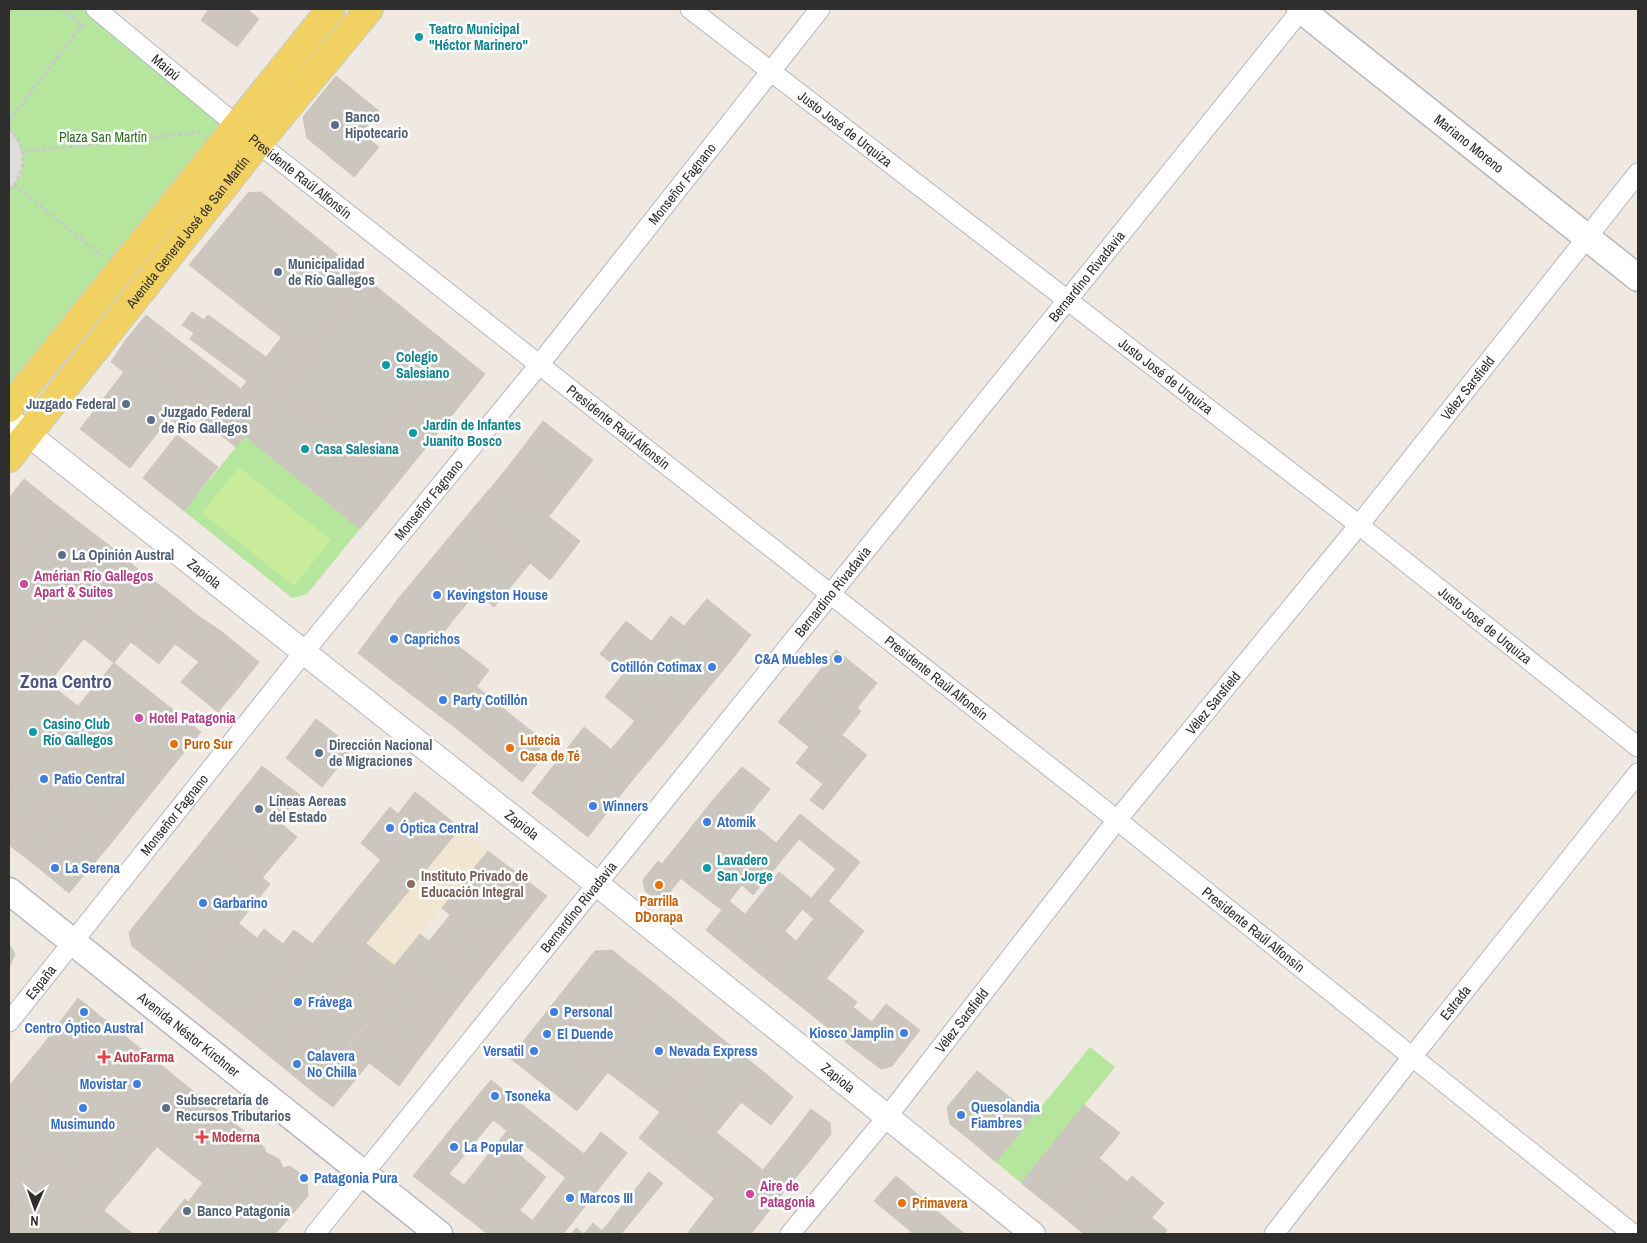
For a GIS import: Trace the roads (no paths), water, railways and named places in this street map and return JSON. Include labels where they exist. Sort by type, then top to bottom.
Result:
[{"type":"main road","name":"Avenida General José de San Martín","points":[[9,408],[331,9]]},
{"type":"main road","name":"Avenida General José de San Martín","points":[[9,458],[18,426],[369,9]]},
{"type":"main road","name":"Mariano Moreno","points":[[1301,9],[1638,278]]},
{"type":"main road","name":"Avenida Néstor Kirchner","points":[[9,891],[439,1234]]},
{"type":"street","name":"Maipú","points":[[96,9],[236,125]]},
{"type":"street","name":"Justo José de Urquiza","points":[[690,9],[769,72],[1359,525],[1638,747]]},
{"type":"street","name":"Monseñor Fagnano","points":[[72,942],[304,652],[539,365],[820,9]]},
{"type":"street","name":"Bernardino Rivadavia","points":[[315,1234],[1301,9]]},
{"type":"street","name":"Presidente Raúl Alfonsín","points":[[236,125],[1116,820],[1633,1234]]},
{"type":"street","name":"Vélez Sarsfield","points":[[790,1234],[887,1117],[1116,820],[1359,525],[1638,173]]},
{"type":"street","name":"Zapiola","points":[[18,426],[597,884],[1033,1234]]},
{"type":"street","name":"Estrada","points":[[1274,1234],[1412,1056],[1638,773]]},
{"type":"street","name":"España","points":[[9,1022],[72,942]]},
{"type":"place","name":"Teatro Municipal \"Héctor Marinero\"","points":[[419,37]]},
{"type":"place","name":"Banco Hipotecario","points":[[335,125]]},
{"type":"place","name":"Municipalidad de Río Gallegos","points":[[278,272]]},
{"type":"place","name":"Colegio Salesiano","points":[[386,365]]},
{"type":"place","name":"Juzgado Federal","points":[[126,404]]},
{"type":"place","name":"Juzgado Federal de Río Gallegos","points":[[151,420]]},
{"type":"place","name":"Jardín de Infantes Juanito Bosco","points":[[413,433]]},
{"type":"place","name":"Casa Salesiana","points":[[305,449]]},
{"type":"place","name":"La Opinión Austral","points":[[62,555]]},
{"type":"place","name":"Amérian Río Gallegos Apart & Suites","points":[[24,584]]},
{"type":"place","name":"Kevingston House","points":[[437,595]]},
{"type":"place","name":"Caprichos","points":[[394,639]]},
{"type":"place","name":"C&A Muebles","points":[[838,659]]},
{"type":"place","name":"Cotillón Cotimax","points":[[712,667]]},
{"type":"place","name":"Party Cotillón","points":[[443,700]]},
{"type":"place","name":"Hotel Patagonia","points":[[139,718]]},
{"type":"place","name":"Casino Club Río Gallegos","points":[[33,732]]},
{"type":"place","name":"Puro Sur","points":[[174,744]]},
{"type":"place","name":"Lutecia Casa de Té","points":[[510,748]]},
{"type":"place","name":"Dirección Nacional de Migraciones","points":[[319,753]]},
{"type":"place","name":"Patio Central","points":[[44,779]]},
{"type":"place","name":"Winners","points":[[593,806]]},
{"type":"place","name":"Líneas Aereas del Estado","points":[[259,809]]},
{"type":"place","name":"Atomik","points":[[707,822]]},
{"type":"place","name":"Óptica Central","points":[[390,828]]},
{"type":"place","name":"La Serena","points":[[55,868]]},
{"type":"place","name":"Lavadero San Jorge","points":[[707,868]]},
{"type":"place","name":"Instituto Privado de Educación Integral","points":[[411,884]]},
{"type":"place","name":"Parrilla D´Dorapa","points":[[659,885]]},
{"type":"place","name":"Garbarino","points":[[203,903]]},
{"type":"place","name":"Frávega","points":[[298,1002]]},
{"type":"place","name":"Centro Óptico Austral","points":[[84,1012]]},
{"type":"place","name":"Personal","points":[[554,1012]]},
{"type":"place","name":"Kiosco Jamplin","points":[[904,1033]]},
{"type":"place","name":"El Duende","points":[[547,1034]]},
{"type":"place","name":"Versatil","points":[[534,1051]]},
{"type":"place","name":"Nevada Express","points":[[659,1051]]},
{"type":"place","name":"AutoFarma","points":[[104,1057]]},
{"type":"place","name":"Calavera No Chilla","points":[[297,1064]]},
{"type":"place","name":"Movistar","points":[[137,1084]]},
{"type":"place","name":"Tsoneka","points":[[495,1096]]},
{"type":"place","name":"Musimundo","points":[[83,1108]]},
{"type":"place","name":"Subsecretaría de Recursos Tributarios","points":[[166,1108]]},
{"type":"place","name":"Quesolandia Fiambres","points":[[961,1115]]},
{"type":"place","name":"Moderna","points":[[202,1137]]},
{"type":"place","name":"La Popular","points":[[454,1147]]},
{"type":"place","name":"Patagonia Pura","points":[[304,1178]]},
{"type":"place","name":"Aire de Patagonia","points":[[750,1194]]},
{"type":"place","name":"Marcos III","points":[[570,1198]]},
{"type":"place","name":"Primavera","points":[[902,1203]]},
{"type":"place","name":"Banco Patagonia","points":[[187,1211]]},
{"type":"district","name":"Zona Centro","points":[[66,681]]},
{"type":"park label","name":"Plaza San Martín","points":[[103,137]]}]
